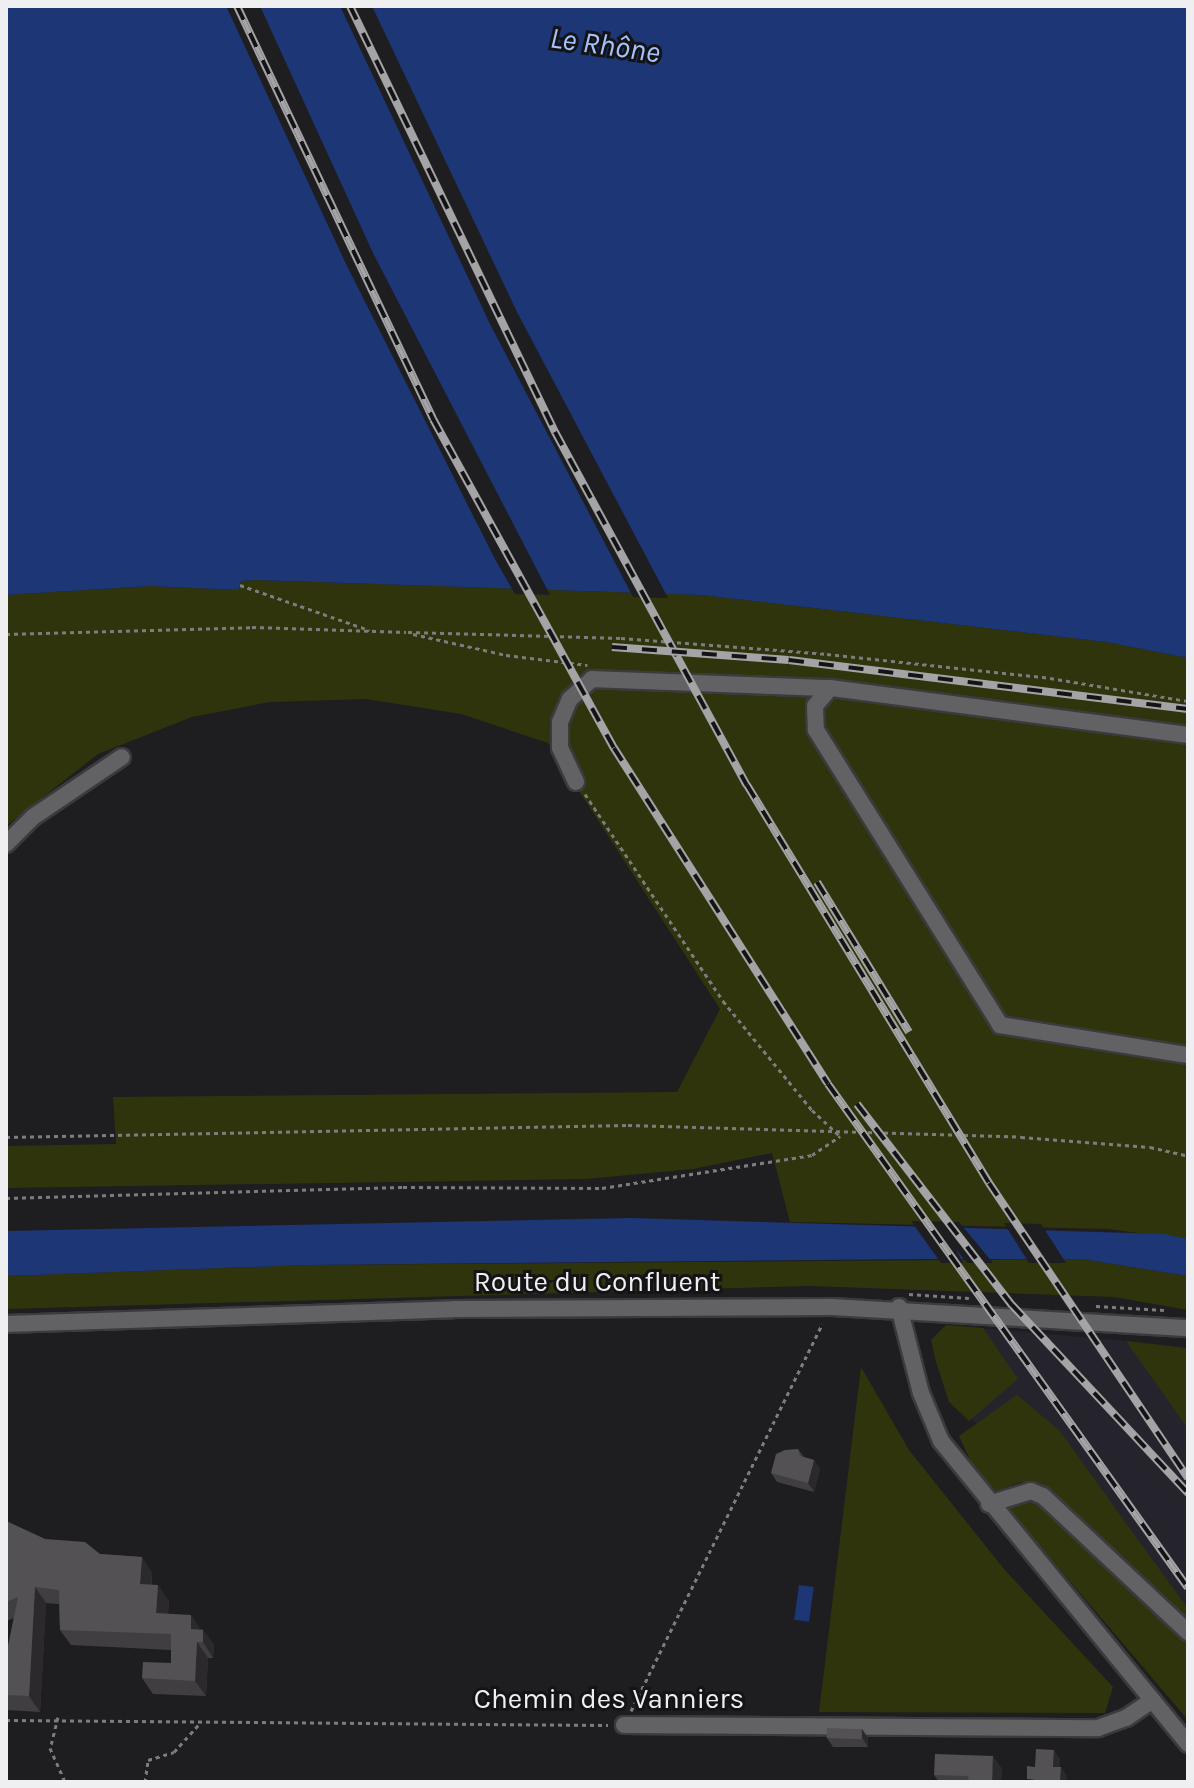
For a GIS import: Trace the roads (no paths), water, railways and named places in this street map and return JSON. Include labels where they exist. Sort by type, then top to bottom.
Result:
[{"type":"street","points":[[576,782],[560,748],[560,722],[570,699],[592,679],[607,676],[830,688],[1188,735]]},
{"type":"street","points":[[830,688],[815,706],[816,730],[1000,1025],[1188,1055]]},
{"type":"street","points":[[6,844],[33,817],[122,757]]},
{"type":"street","points":[[899,1307],[921,1393],[941,1441],[989,1504],[1188,1744]]},
{"type":"street","name":"Route du Confluent","points":[[6,1324],[454,1309],[899,1307],[1188,1328]]},
{"type":"street","points":[[989,1504],[1031,1491],[1043,1496],[1188,1632]]},
{"type":"street","name":"Chemin des Vanniers","points":[[624,1725],[1098,1728],[1126,1718],[1153,1700]]},
{"type":"water","name":"Le Rhône","points":[[6,6],[1188,6],[1188,658],[1106,642],[702,595],[256,580],[241,581],[238,590],[150,586],[6,595]]},
{"type":"water","points":[[632,1218],[1164,1234],[1188,1239],[1188,1276],[1082,1259],[929,1259],[307,1265],[6,1276],[6,1231]]},
{"type":"water","points":[[799,1585],[814,1587],[809,1622],[794,1620]]},
{"type":"railway","points":[[237,6],[433,419],[614,748],[828,1084],[1188,1588]]},
{"type":"railway","points":[[350,6],[555,432],[747,785],[989,1183],[1188,1478]]},
{"type":"railway","points":[[612,647],[789,660],[1188,709]]},
{"type":"railway","points":[[817,882],[909,1032]]},
{"type":"railway","points":[[857,1104],[1012,1305],[1188,1493]]}]
